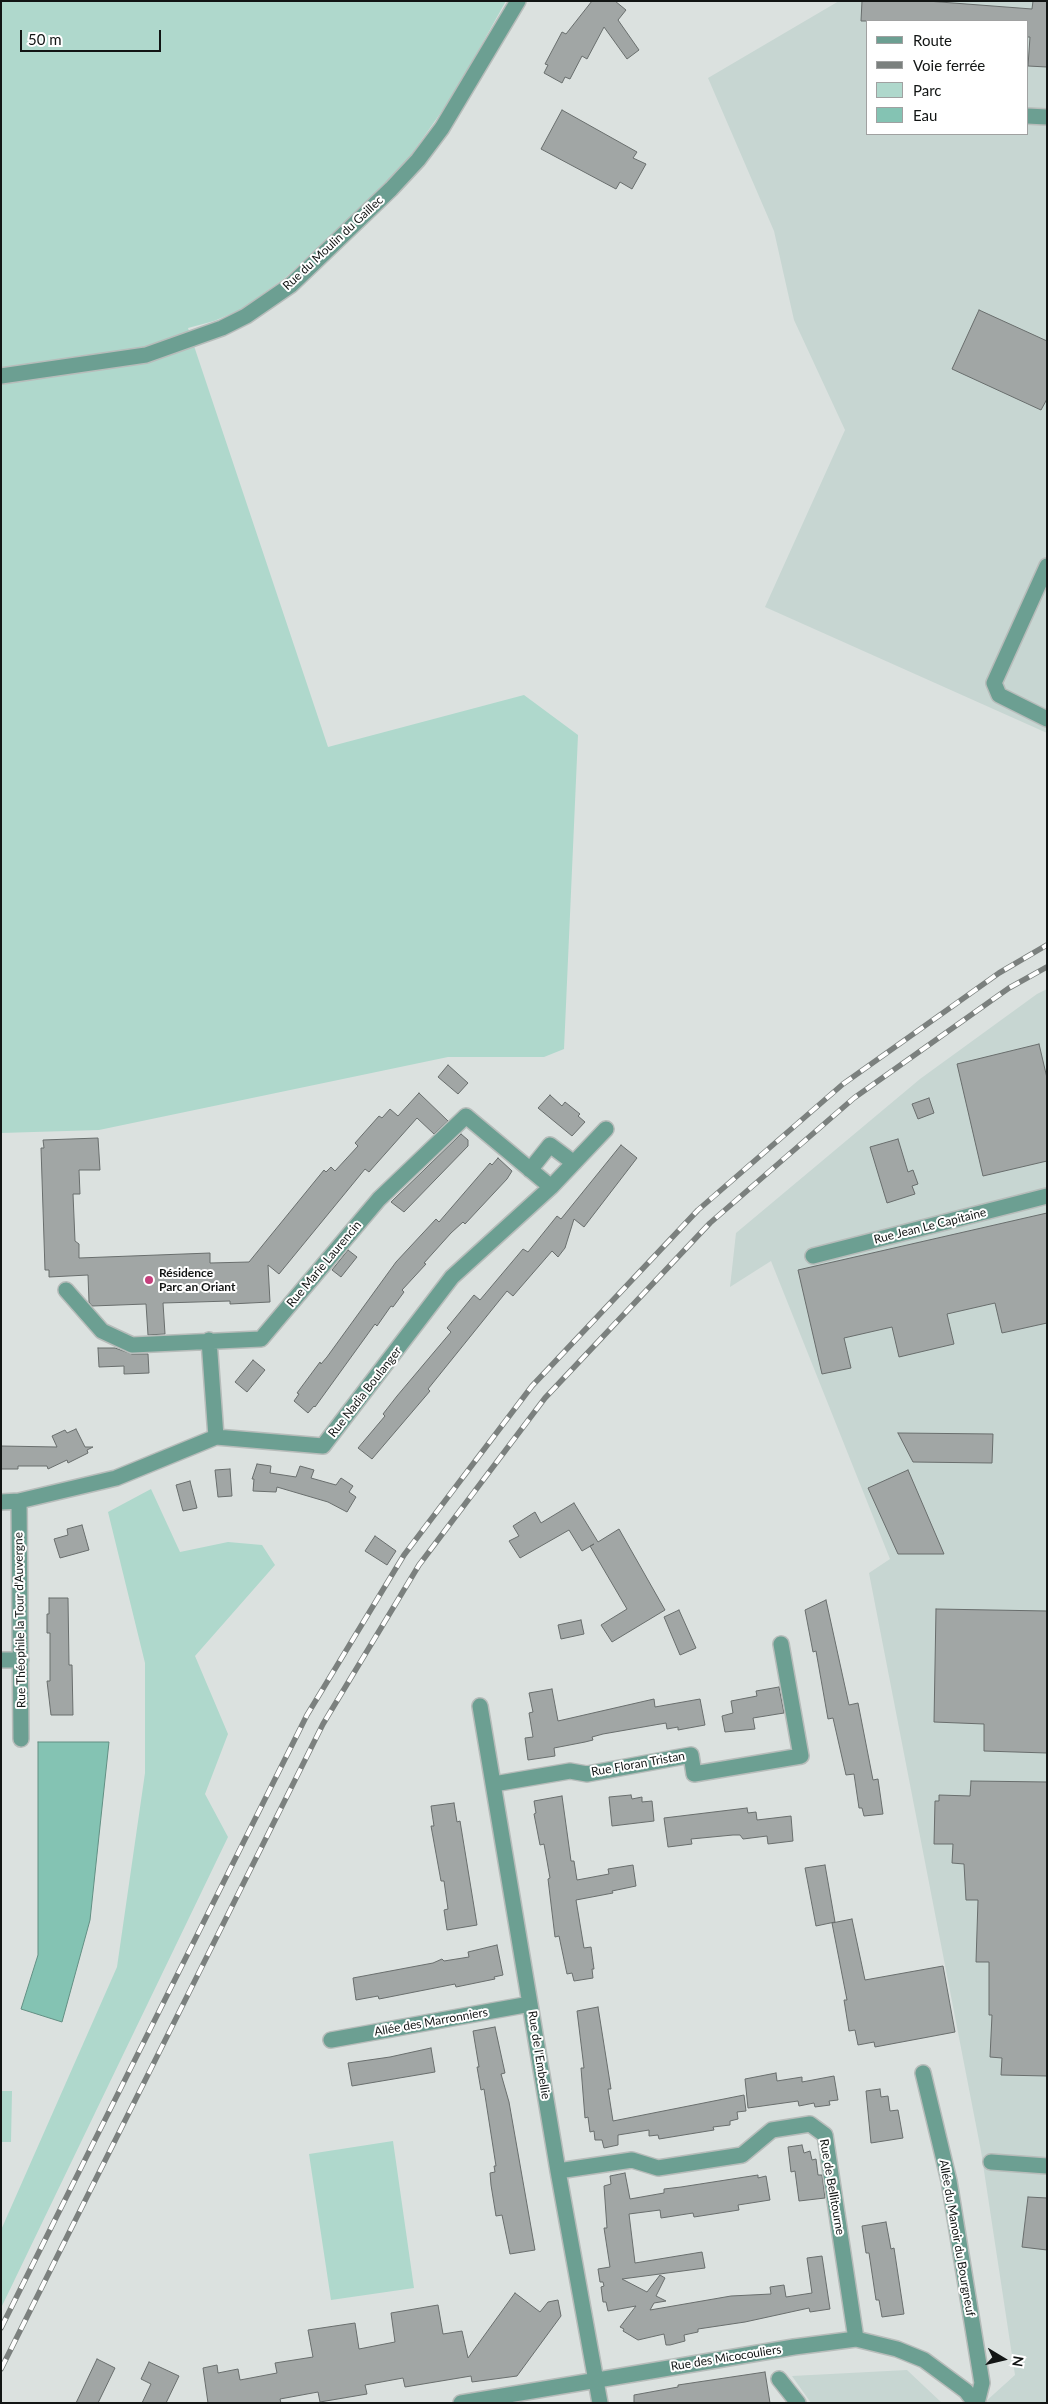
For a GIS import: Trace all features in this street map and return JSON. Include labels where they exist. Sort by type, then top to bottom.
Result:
[{"type":"street","name":"Rue du Moulin du Gaillec","points":[[1,376],[146,355],[222,328],[246,316],[291,285],[391,189],[418,160],[442,128],[518,1]]},
{"type":"street","points":[[1028,116],[1047,118]]},
{"type":"street","points":[[1047,566],[994,683],[999,694],[1047,719]]},
{"type":"street","name":"Rue Marie Laurencin","points":[[66,1290],[102,1331],[132,1345],[261,1339],[379,1199],[466,1116],[551,1187]]},
{"type":"street","points":[[551,1187],[606,1129]]},
{"type":"street","points":[[530,1170],[550,1145],[574,1163]]},
{"type":"street","name":"Rue Nadia Boulanger","points":[[1,1502],[19,1502],[116,1478],[216,1437],[323,1446],[452,1278],[551,1187]]},
{"type":"street","name":"Rue Jean Le Capitaine","points":[[813,1256],[1047,1196]]},
{"type":"street","points":[[209,1340],[216,1437]]},
{"type":"street","name":"Rue Théophile la Tour d'Auvergne","points":[[19,1502],[21,1739]]},
{"type":"street","name":"Rue Floran Tristan","points":[[494,1784],[570,1771],[587,1774],[692,1755],[694,1774],[801,1756],[781,1644]]},
{"type":"street","points":[[1,1660],[21,1660]]},
{"type":"street","name":"Rue de l'Embellie","points":[[480,1706],[558,2171],[600,2403]]},
{"type":"street","name":"Allée des Marronniers","points":[[331,2040],[530,2004]]},
{"type":"street","name":"Allée du Manoir du Bourgneuf","points":[[923,2073],[949,2181],[982,2383],[976,2403]]},
{"type":"street","name":"Rue de Bellitourne","points":[[558,2171],[632,2160],[658,2168],[742,2155],[772,2130],[810,2124],[826,2135],[856,2339]]},
{"type":"street","points":[[991,2162],[1047,2166]]},
{"type":"street","name":"Rue des Micocouliers","points":[[460,2403],[595,2379],[856,2339],[897,2349],[924,2360],[966,2391],[976,2403]]},
{"type":"street","points":[[779,2379],[798,2403]]},
{"type":"shaded area","points":[[839,1],[1047,1],[1047,733],[765,607],[845,430],[794,320],[774,231],[708,78]]},
{"type":"shaded area","points":[[1047,989],[1047,2403],[984,2403],[1015,2375],[981,2151],[869,1573],[890,1559],[771,1261],[730,1287],[736,1233],[920,1079],[1037,994]]},
{"type":"shaded area","points":[[907,2370],[942,2403],[811,2403],[792,2376]]},
{"type":"green space","points":[[1,1],[506,1],[454,94],[411,155],[384,186],[285,278],[240,310],[214,321],[188,328],[328,747],[524,695],[578,735],[564,1049],[544,1057],[448,1057],[99,1130],[1,1133]]},
{"type":"green space","points":[[151,1489],[180,1552],[228,1542],[262,1545],[275,1565],[195,1656],[228,1734],[205,1794],[228,1837],[1,2308],[1,2230],[117,1967],[145,1773],[145,1663],[108,1512]]},
{"type":"green space","points":[[1,2091],[12,2091],[11,2142],[1,2142]]},
{"type":"green space","points":[[393,2141],[414,2288],[331,2300],[309,2154]]},
{"type":"water","points":[[38,1742],[109,1742],[90,1920],[62,2022],[21,2009],[38,1955]]},
{"type":"building","points":[[592,1],[615,1],[626,10],[618,20],[639,50],[627,59],[604,27],[587,59],[582,56],[570,79],[565,77],[562,83],[544,73],[548,65],[545,64],[562,32],[566,34]]},
{"type":"building","points":[[862,1],[927,1],[1032,9],[1033,1],[1047,1],[1047,67],[1028,66],[1030,37],[1028,37],[1028,20],[861,21]]},
{"type":"building","points":[[562,110],[637,152],[633,158],[646,164],[632,189],[620,182],[616,189],[541,149]]},
{"type":"building","points":[[979,310],[1047,341],[1047,399],[1041,410],[952,369]]},
{"type":"building","points":[[1039,1044],[1047,1078],[1047,1161],[983,1176],[957,1064]]},
{"type":"building","points":[[448,1065],[468,1083],[458,1094],[438,1077]]},
{"type":"building","points":[[419,1093],[448,1121],[434,1134],[417,1118],[369,1172],[365,1169],[279,1274],[268,1265],[270,1302],[230,1304],[230,1301],[163,1303],[165,1334],[148,1335],[146,1304],[92,1306],[89,1302],[88,1275],[49,1277],[49,1270],[45,1270],[41,1148],[44,1148],[43,1140],[98,1138],[100,1170],[79,1170],[80,1194],[73,1194],[75,1241],[79,1244],[79,1258],[210,1253],[210,1263],[249,1262],[324,1170],[326,1172],[331,1167],[335,1171],[358,1146],[355,1143],[379,1116],[382,1118],[390,1109],[398,1116]]},
{"type":"building","points":[[550,1095],[562,1106],[565,1102],[580,1114],[578,1116],[585,1122],[572,1136],[538,1108]]},
{"type":"building","points":[[929,1098],[934,1113],[918,1119],[912,1104]]},
{"type":"building","points":[[461,1134],[468,1140],[468,1146],[404,1212],[391,1202]]},
{"type":"building","points":[[898,1139],[908,1172],[913,1170],[918,1184],[912,1186],[915,1194],[887,1203],[870,1147]]},
{"type":"building","points":[[621,1145],[637,1158],[584,1227],[574,1219],[565,1248],[558,1257],[552,1251],[513,1296],[507,1291],[428,1389],[430,1391],[372,1459],[358,1448],[385,1416],[383,1414],[397,1396],[451,1332],[447,1328],[474,1295],[480,1300],[523,1249],[528,1252],[557,1216],[561,1219]]},
{"type":"building","points":[[498,1158],[512,1171],[507,1179],[465,1224],[463,1222],[451,1233],[424,1263],[426,1264],[402,1290],[404,1292],[393,1307],[391,1306],[377,1326],[375,1324],[315,1407],[308,1413],[294,1401],[299,1394],[297,1393],[320,1362],[321,1364],[327,1357],[396,1262],[436,1219],[439,1222],[490,1163],[492,1165]]},
{"type":"building","points":[[1047,1213],[1047,1323],[1002,1333],[995,1303],[947,1314],[954,1344],[899,1357],[892,1327],[844,1338],[851,1368],[822,1374],[798,1270]]},
{"type":"building","points":[[348,1250],[357,1257],[341,1277],[332,1270]]},
{"type":"building","points":[[98,1348],[115,1348],[132,1354],[148,1354],[149,1373],[124,1374],[124,1366],[99,1367]]},
{"type":"building","points":[[253,1360],[265,1370],[247,1392],[235,1382]]},
{"type":"building","points":[[76,1429],[85,1447],[93,1447],[87,1450],[88,1453],[68,1463],[67,1460],[48,1469],[47,1466],[18,1466],[18,1469],[1,1469],[1,1446],[57,1447],[52,1436],[65,1430],[67,1433]]},
{"type":"building","points":[[898,1433],[993,1434],[992,1463],[913,1462]]},
{"type":"building","points":[[257,1464],[271,1466],[270,1473],[296,1477],[300,1466],[314,1470],[311,1478],[336,1485],[341,1478],[353,1486],[349,1492],[356,1497],[347,1512],[328,1502],[277,1487],[276,1492],[253,1491],[254,1479],[252,1479]]},
{"type":"building","points":[[230,1469],[232,1496],[218,1497],[215,1470]]},
{"type":"building","points":[[908,1470],[944,1554],[898,1554],[868,1488]]},
{"type":"building","points":[[190,1481],[197,1508],[183,1511],[176,1485]]},
{"type":"building","points":[[574,1503],[598,1542],[619,1529],[665,1610],[612,1642],[601,1625],[627,1609],[590,1546],[582,1551],[569,1530],[520,1558],[509,1541],[519,1536],[513,1526],[535,1512],[541,1523]]},
{"type":"building","points":[[82,1525],[89,1550],[60,1558],[54,1539],[68,1535],[67,1529]]},
{"type":"building","points":[[375,1536],[396,1551],[387,1565],[365,1551]]},
{"type":"building","points":[[49,1598],[68,1598],[69,1665],[72,1665],[73,1715],[51,1715],[47,1681],[50,1681],[50,1633],[47,1633]]},
{"type":"building","points":[[826,1600],[849,1705],[858,1703],[873,1780],[878,1779],[883,1814],[864,1816],[862,1808],[859,1808],[854,1774],[846,1775],[833,1718],[828,1719],[816,1651],[813,1652],[805,1610]]},
{"type":"building","points":[[936,1609],[1047,1611],[1047,1753],[984,1751],[984,1724],[934,1722]]},
{"type":"building","points":[[679,1610],[696,1648],[680,1655],[664,1617]]},
{"type":"building","points":[[581,1620],[584,1634],[561,1639],[558,1625]]},
{"type":"building","points":[[779,1687],[784,1713],[753,1718],[755,1729],[725,1732],[722,1716],[733,1713],[731,1701],[757,1696],[756,1691]]},
{"type":"building","points":[[552,1689],[558,1721],[654,1699],[655,1707],[700,1699],[705,1725],[678,1730],[678,1727],[667,1729],[666,1723],[603,1734],[592,1737],[593,1740],[554,1748],[555,1756],[528,1760],[525,1738],[533,1737],[529,1713],[533,1712],[529,1693]]},
{"type":"building","points":[[971,1781],[1047,1782],[1047,2076],[1001,2075],[1002,2058],[990,2057],[992,2015],[989,2015],[989,1962],[976,1962],[978,1900],[966,1900],[964,1864],[952,1863],[953,1844],[934,1844],[935,1801],[939,1801],[939,1795],[970,1796]]},
{"type":"building","points":[[631,1795],[632,1799],[642,1797],[642,1802],[652,1801],[654,1821],[612,1826],[609,1797]]},
{"type":"building","points":[[562,1796],[571,1861],[574,1861],[577,1880],[609,1874],[608,1869],[633,1865],[636,1886],[612,1891],[613,1893],[576,1900],[584,1948],[591,1947],[594,1969],[592,1969],[593,1978],[574,1981],[572,1973],[567,1974],[559,1936],[555,1937],[548,1879],[550,1878],[544,1844],[540,1845],[534,1814],[536,1813],[534,1801]]},
{"type":"building","points":[[454,1803],[457,1822],[460,1821],[477,1925],[447,1930],[444,1910],[448,1909],[444,1881],[441,1881],[431,1826],[434,1826],[431,1806]]},
{"type":"building","points":[[747,1808],[748,1813],[756,1812],[757,1820],[791,1816],[793,1841],[768,1844],[767,1836],[743,1839],[740,1835],[733,1835],[691,1839],[692,1844],[668,1847],[664,1818]]},
{"type":"building","points":[[825,1865],[835,1922],[816,1926],[805,1868]]},
{"type":"building","points":[[852,1919],[865,1980],[943,1966],[955,2032],[875,2047],[874,2042],[858,2045],[855,2030],[849,2031],[844,2000],[847,2000],[832,1923]]},
{"type":"building","points":[[497,1945],[503,1975],[494,1977],[495,1979],[456,1987],[455,1984],[379,1999],[378,1996],[356,2000],[353,1978],[433,1963],[442,1959],[444,1961],[469,1957],[468,1952]]},
{"type":"building","points":[[598,2007],[611,2089],[608,2089],[613,2121],[744,2095],[746,2111],[737,2112],[738,2119],[730,2121],[730,2125],[713,2127],[714,2130],[659,2139],[658,2135],[649,2136],[649,2130],[618,2135],[618,2145],[604,2148],[602,2140],[595,2140],[594,2131],[590,2132],[588,2117],[585,2118],[581,2068],[584,2068],[577,2011]]},
{"type":"building","points":[[495,2027],[505,2073],[501,2074],[509,2102],[535,2250],[510,2254],[502,2215],[496,2216],[490,2173],[495,2172],[494,2166],[496,2166],[484,2089],[481,2090],[477,2067],[479,2067],[473,2031]]},
{"type":"building","points":[[431,2048],[435,2072],[352,2086],[348,2063],[390,2057]]},
{"type":"building","points":[[776,2073],[777,2081],[802,2077],[802,2082],[834,2076],[838,2100],[829,2101],[830,2105],[815,2107],[814,2103],[799,2106],[798,2101],[748,2108],[745,2079]]},
{"type":"building","points":[[880,2089],[881,2097],[888,2096],[890,2111],[898,2110],[903,2138],[871,2143],[866,2091]]},
{"type":"building","points":[[802,2145],[804,2153],[810,2151],[812,2160],[816,2159],[818,2175],[822,2175],[825,2198],[799,2201],[795,2171],[791,2172],[788,2147]]},
{"type":"building","points":[[625,2173],[630,2199],[664,2193],[664,2189],[758,2175],[758,2178],[766,2176],[770,2200],[738,2205],[739,2210],[694,2217],[693,2213],[661,2218],[660,2210],[629,2214],[635,2263],[702,2252],[705,2268],[622,2279],[647,2292],[660,2275],[665,2278],[656,2296],[666,2301],[654,2303],[650,2310],[731,2296],[771,2294],[770,2287],[784,2285],[786,2297],[812,2293],[807,2258],[822,2256],[830,2309],[810,2312],[809,2308],[745,2322],[698,2329],[698,2332],[684,2335],[685,2341],[670,2345],[666,2345],[664,2334],[638,2340],[623,2331],[624,2329],[620,2327],[636,2306],[608,2311],[606,2302],[603,2302],[601,2287],[604,2286],[603,2282],[600,2282],[598,2269],[610,2267],[604,2228],[607,2228],[604,2186],[611,2184],[610,2176]]},
{"type":"building","points":[[1028,2197],[1047,2198],[1047,2250],[1022,2247]]},
{"type":"building","points":[[886,2222],[891,2249],[894,2248],[904,2314],[882,2317],[879,2300],[876,2300],[869,2253],[866,2253],[862,2226]]},
{"type":"building","points":[[515,2293],[540,2312],[548,2302],[558,2300],[561,2316],[517,2376],[472,2382],[471,2376],[405,2387],[403,2378],[365,2385],[367,2394],[320,2402],[318,2392],[280,2399],[281,2403],[208,2403],[203,2368],[217,2365],[218,2373],[238,2369],[240,2380],[277,2373],[275,2363],[313,2357],[308,2330],[355,2323],[359,2349],[395,2342],[391,2313],[438,2305],[443,2334],[462,2331],[468,2358]]},
{"type":"building","points":[[97,2359],[115,2368],[98,2403],[76,2403]]},
{"type":"building","points":[[149,2362],[179,2376],[166,2403],[142,2403],[151,2384],[141,2379]]},
{"type":"building","points":[[765,2372],[770,2403],[634,2403],[634,2395],[678,2387],[678,2385]]},
{"type":"railway","points":[[1,2328],[307,1715],[404,1555],[532,1386],[698,1210],[843,1084],[999,973],[1047,945]]},
{"type":"railway","points":[[1,2369],[323,1724],[419,1565],[545,1398],[710,1223],[854,1098],[1009,988],[1047,967]]},
{"type":"place","name":"Résidence Parc an Oriant","points":[[149,1280]]}]
